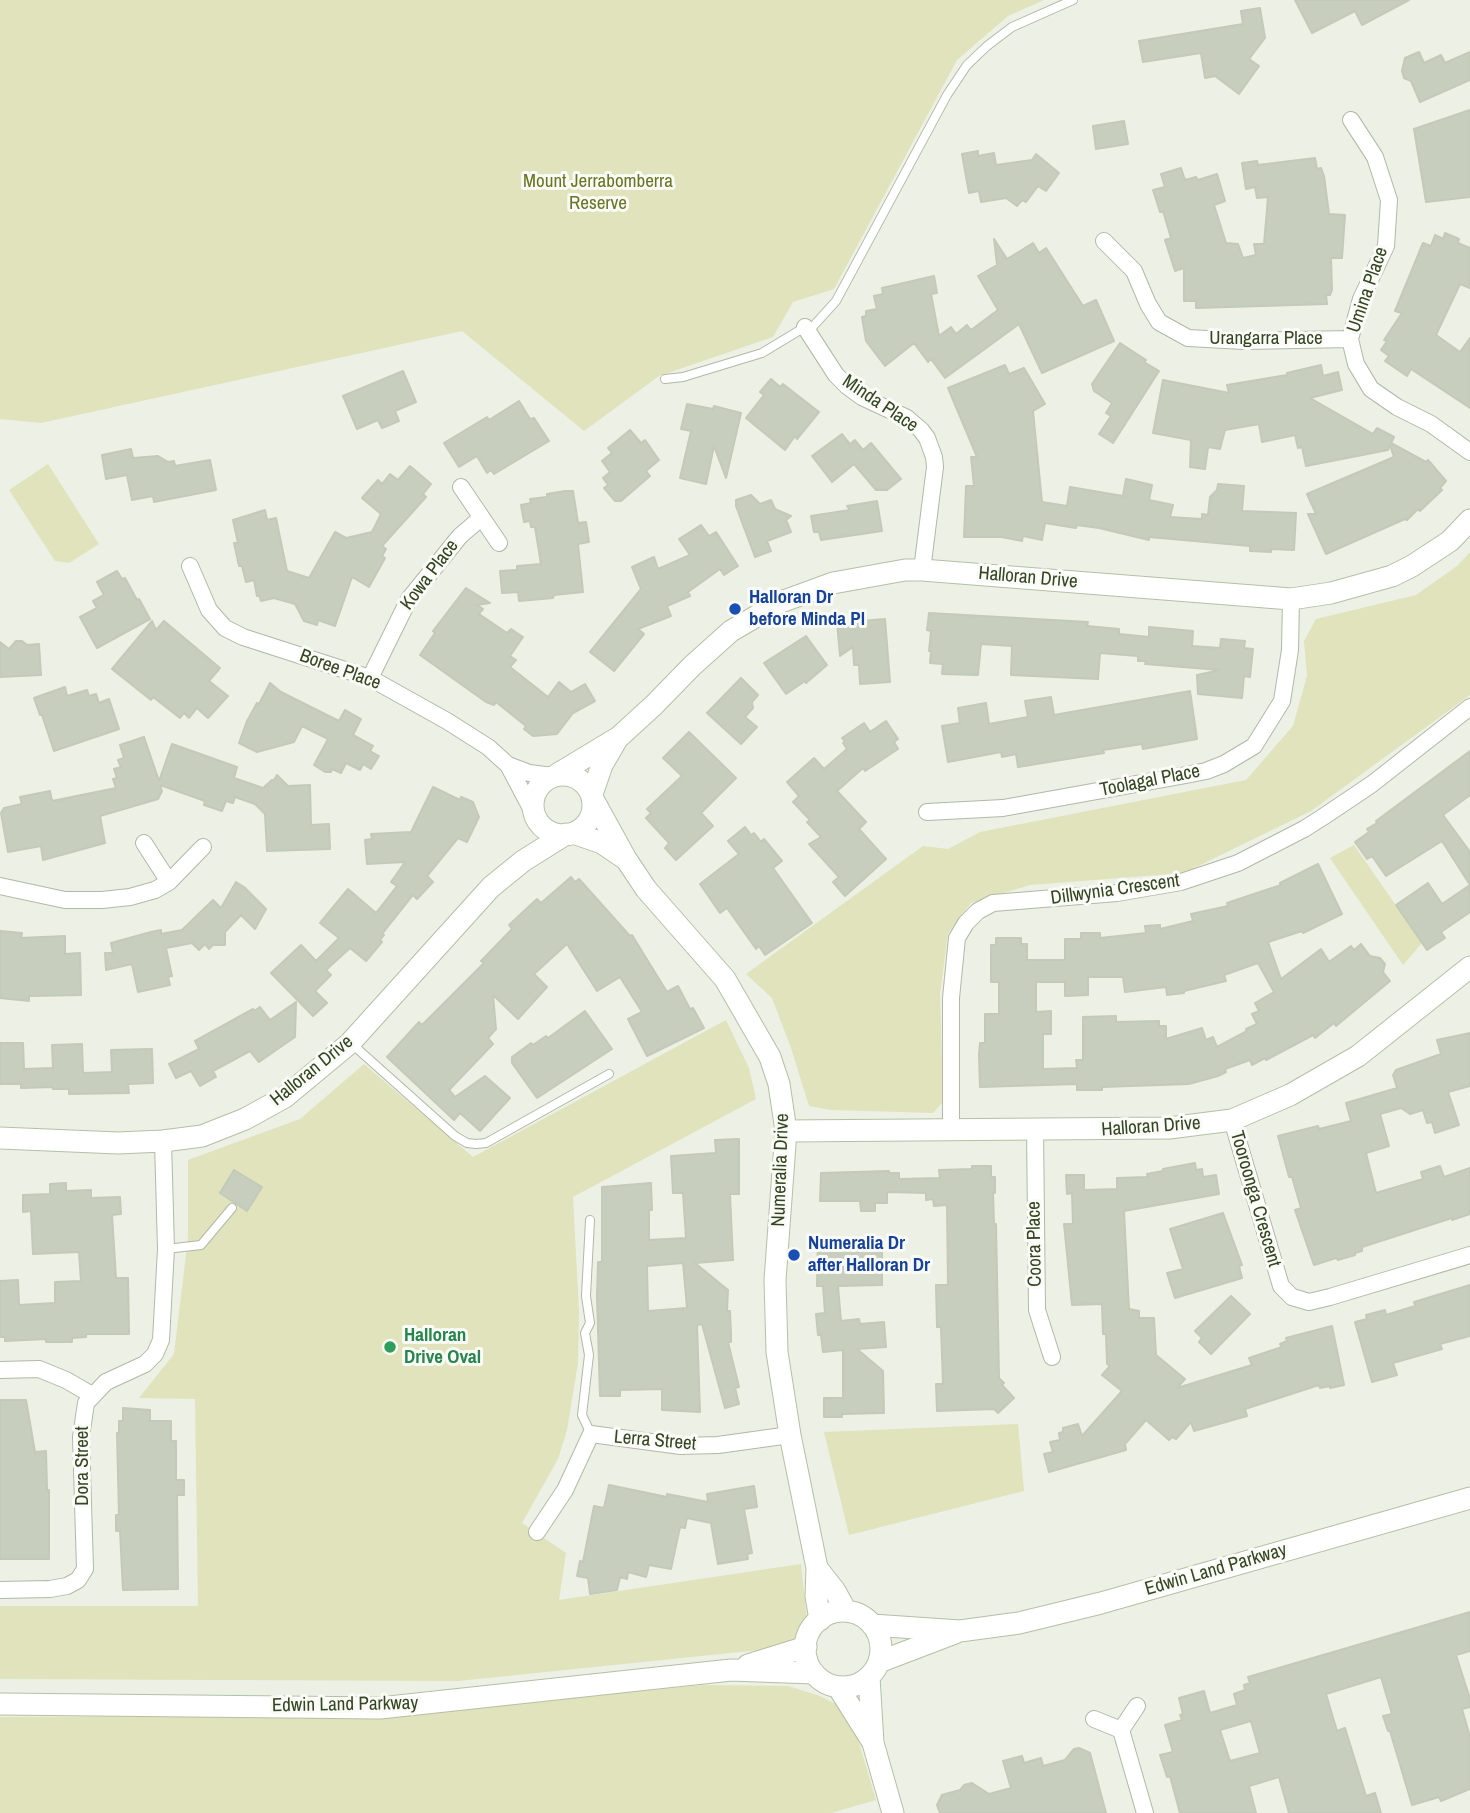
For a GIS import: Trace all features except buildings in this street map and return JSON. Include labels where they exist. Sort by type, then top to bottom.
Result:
[{"type":"street","name":"Umina Place","points":[[1351,120],[1375,157],[1389,200],[1386,246],[1361,299],[1350,339],[1356,364],[1371,389],[1397,407],[1431,424],[1470,452]]},
{"type":"street","name":"Urangarra Place","points":[[1104,241],[1134,271],[1148,304],[1160,322],[1188,338],[1244,341],[1350,339]]},
{"type":"street","name":"Minda Place","points":[[807,330],[836,375],[847,386],[869,401],[907,418],[927,438],[935,467],[922,570]]},
{"type":"street","points":[[461,486],[499,543]]},
{"type":"street","name":"Kowa Place","points":[[370,678],[409,599],[460,536],[481,518]]},
{"type":"street","name":"Halloran Drive","points":[[554,776],[619,737],[731,631],[781,602],[833,583],[905,570],[922,570],[1290,599],[1331,593],[1392,576],[1450,541],[1470,520]]},
{"type":"street","name":"Boree Place","points":[[190,566],[209,610],[231,632],[370,678],[478,740],[508,765],[529,773],[554,776]]},
{"type":"street","name":"Toolagal Place","points":[[927,812],[1003,808],[1186,775],[1224,764],[1254,746],[1282,701],[1290,650],[1290,599]]},
{"type":"street","name":"Dillwynia Crescent","points":[[951,1129],[951,998],[957,938],[966,923],[978,911],[993,903],[1117,893],[1181,882],[1238,863],[1304,830],[1343,804],[1470,707]]},
{"type":"street","name":"Halloran Drive","points":[[592,797],[602,765],[619,737]]},
{"type":"street","name":"Boree Place","points":[[508,765],[535,816]]},
{"type":"street","points":[[554,776],[578,778],[586,785],[592,797],[593,812],[589,820],[584,827],[570,834],[556,834],[546,830],[535,816],[535,794],[544,781],[554,776]]},
{"type":"street","name":"Numeralia Drive","points":[[592,797],[626,859],[657,903],[725,979],[770,1057],[781,1096],[786,1130],[775,1280],[775,1320],[780,1377],[817,1568],[816,1596],[820,1620]]},
{"type":"street","name":"Halloran Drive","points":[[515,866],[535,816]]},
{"type":"street","name":"Halloran Drive","points":[[0,1138],[118,1143],[163,1141],[202,1136],[245,1119],[285,1097],[350,1042],[481,897],[515,866],[570,834]]},
{"type":"street","name":"Numeralia Drive","points":[[570,834],[602,843],[626,859]]},
{"type":"street","points":[[144,843],[169,882]]},
{"type":"street","points":[[0,886],[46,897],[89,901],[131,897],[155,890],[169,882],[203,846]]},
{"type":"street","name":"Halloran Drive","points":[[786,1130],[1088,1130],[1169,1128],[1232,1120],[1290,1094],[1358,1056],[1470,967]]},
{"type":"street","name":"Tooroonga Crescent","points":[[1232,1120],[1280,1286],[1292,1297],[1309,1302],[1470,1255]]},
{"type":"street","name":"Coora Place","points":[[1035,1128],[1037,1310],[1052,1357]]},
{"type":"street","points":[[0,1370],[39,1369],[92,1395],[106,1382],[145,1364],[155,1354],[161,1340],[166,1249],[163,1141]]},
{"type":"street","name":"Dora Street","points":[[0,1590],[67,1586],[78,1580],[85,1569],[81,1437],[86,1403],[92,1395]]},
{"type":"street","name":"Lerra Street","points":[[537,1532],[565,1490],[591,1434],[681,1446],[718,1445],[790,1435]]},
{"type":"street","name":"Edwin Land Parkway","points":[[872,1625],[960,1631],[1009,1625],[1067,1612],[1470,1498]]},
{"type":"street","name":"Numeralia Drive","points":[[817,1568],[835,1591],[845,1611]]},
{"type":"street","points":[[873,1743],[874,1670],[881,1642],[872,1625],[864,1618],[845,1611],[835,1612],[820,1620],[808,1636],[807,1661],[814,1673],[825,1682],[838,1687],[849,1687],[874,1670]]},
{"type":"street","name":"Edwin Land Parkway","points":[[874,1670],[960,1631]]},
{"type":"street","name":"Edwin Land Parkway","points":[[731,1670],[806,1647]]},
{"type":"street","name":"Edwin Land Parkway","points":[[0,1704],[380,1708],[731,1670],[814,1673]]},
{"type":"street","points":[[838,1687],[873,1743],[893,1813]]},
{"type":"street","points":[[1137,1706],[1121,1730],[1145,1813]]},
{"type":"street","points":[[1094,1718],[1121,1730]]},
{"type":"lane","points":[[665,379],[683,377],[762,353],[807,330],[836,302],[947,95],[967,65],[1012,27],[1073,0]]},
{"type":"lane","points":[[350,1042],[455,1136],[467,1143],[486,1143],[608,1074]]},
{"type":"lane","points":[[166,1249],[201,1245],[232,1208]]},
{"type":"lane","points":[[590,1220],[586,1296],[590,1323],[585,1333],[589,1355],[582,1415],[591,1434]]},
{"type":"green space","name":"Mount Jerrabomberra Reserve","points":[[0,0],[1044,0],[1008,16],[957,60],[834,289],[793,302],[773,337],[659,376],[584,431],[462,331],[41,423],[0,419]]},
{"type":"green space","points":[[48,464],[99,544],[69,563],[55,561],[9,490]]},
{"type":"green space","points":[[1470,552],[1470,695],[1311,811],[1184,873],[1030,885],[971,903],[948,933],[940,994],[943,1102],[933,1113],[831,1110],[809,1106],[772,998],[746,974],[923,846],[948,849],[980,832],[1246,780],[1293,726],[1307,676],[1304,641],[1316,619],[1416,595],[1457,566]]},
{"type":"green space","points":[[1354,845],[1422,943],[1403,965],[1330,858]]},
{"type":"green space","points":[[726,1020],[749,1068],[756,1099],[573,1197],[579,1312],[578,1363],[567,1430],[558,1459],[522,1523],[566,1553],[559,1600],[801,1564],[808,1630],[779,1648],[458,1681],[0,1679],[0,1606],[198,1606],[195,1399],[139,1398],[174,1354],[188,1238],[188,1160],[300,1119],[364,1064],[473,1157]]},
{"type":"green space","points":[[1018,1424],[1024,1491],[849,1535],[824,1432]]},
{"type":"green space","points":[[703,1685],[788,1686],[820,1696],[837,1705],[854,1726],[876,1800],[831,1813],[0,1813],[0,1717],[397,1715]]},
{"type":"place","name":"Halloran Dr before Minda Pl","points":[[735,609]]},
{"type":"place","name":"Numeralia Dr after Halloran Dr","points":[[794,1255]]},
{"type":"place","name":"Halloran Drive Oval","points":[[390,1347]]}]
